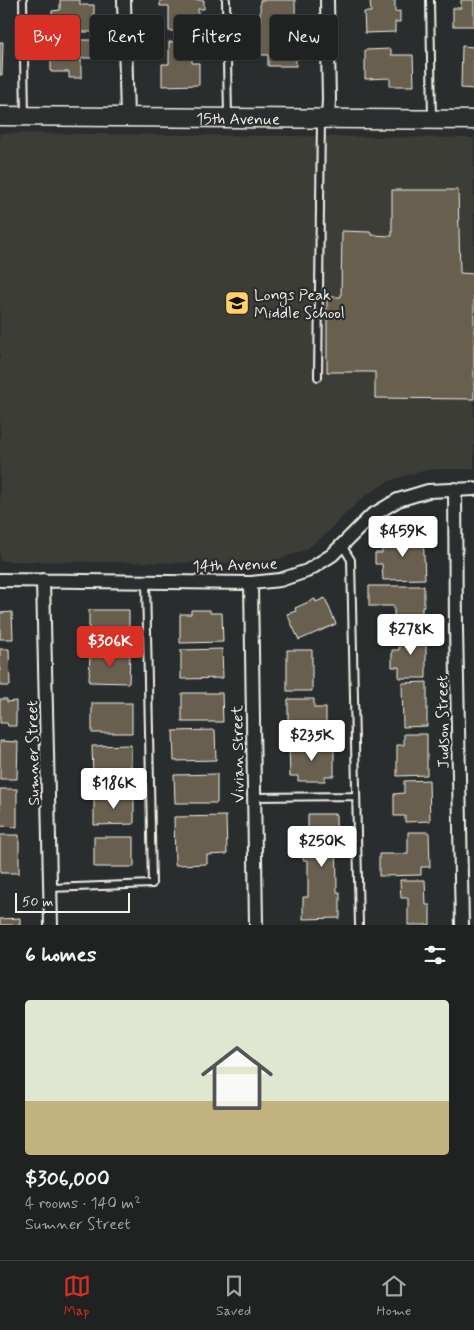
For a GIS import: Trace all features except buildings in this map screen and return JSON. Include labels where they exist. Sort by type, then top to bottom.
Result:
[{"type":"street","points":[[124,0],[126,118]]},
{"type":"street","points":[[325,119],[330,99],[327,0]]},
{"type":"street","name":"15th Avenue","points":[[0,116],[474,120]]},
{"type":"street","name":"Judson Street","points":[[455,489],[462,925]]},
{"type":"street","name":"14th Avenue","points":[[0,580],[251,583],[280,580],[307,570],[332,555],[371,516],[398,500],[428,491],[474,489]]},
{"type":"street","name":"Sumner Street","points":[[43,580],[51,925]]},
{"type":"street","name":"Vivian Street","points":[[251,583],[256,925]]},
{"type":"lane","points":[[23,0],[25,117]]},
{"type":"lane","points":[[226,0],[228,118]]},
{"type":"lane","points":[[430,0],[432,120]]},
{"type":"lane","points":[[318,377],[325,119]]},
{"type":"lane","points":[[342,545],[351,560],[359,925]]},
{"type":"lane","points":[[50,888],[152,884],[146,581]]},
{"type":"lane","points":[[254,797],[356,796]]},
{"type":"shaded area","name":"Longs Peak Middle School","points":[[0,133],[474,138],[474,469],[434,469],[389,481],[365,496],[325,535],[305,550],[283,558],[263,562],[0,561]]},
{"type":"place","name":"Longs Peak Middle School","points":[[237,303]]}]
